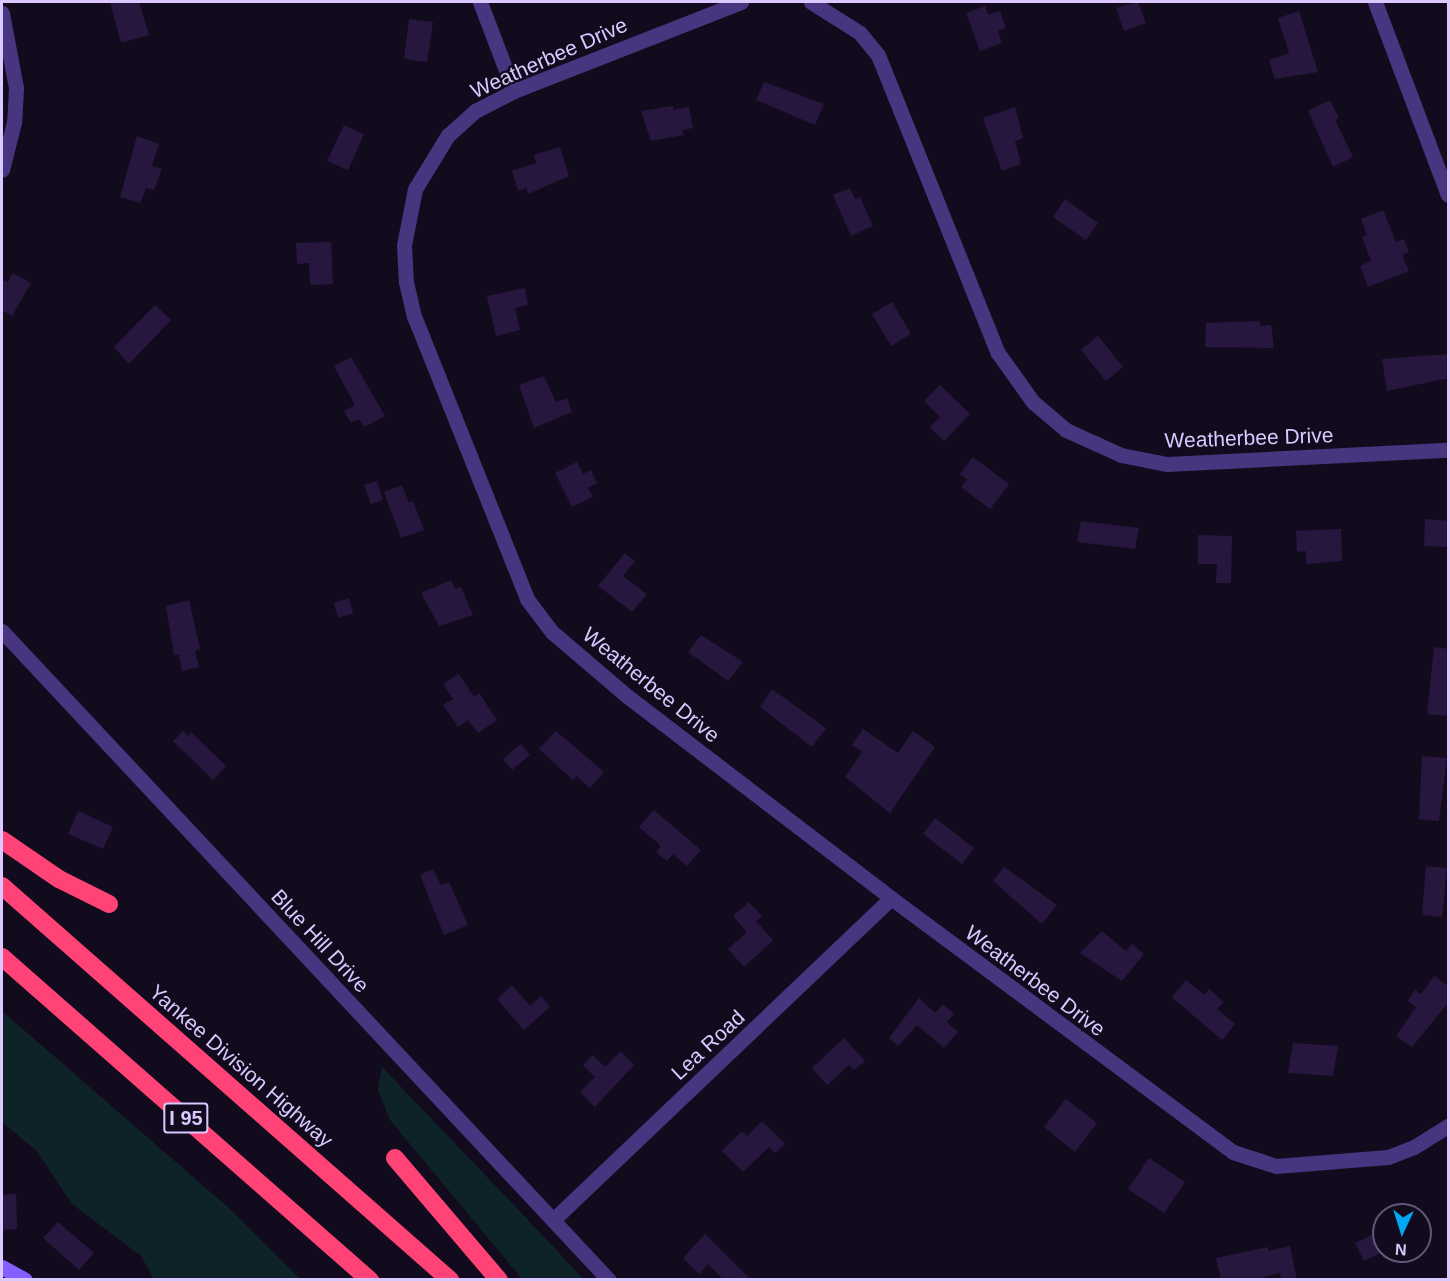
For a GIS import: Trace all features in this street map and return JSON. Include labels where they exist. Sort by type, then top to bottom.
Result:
[{"type":"highway","points":[[2,840],[59,879],[109,903]]},
{"type":"highway","name":"Yankee Division Highway","points":[[2,886],[450,1280]]},
{"type":"highway","name":"I 95","points":[[2,957],[370,1280]]},
{"type":"highway","points":[[395,1158],[499,1280]]},
{"type":"street","points":[[480,2],[514,92]]},
{"type":"street","name":"Weatherbee Drive","points":[[741,2],[514,92],[475,111],[437,150],[415,189],[404,245],[406,282],[414,316],[527,599],[552,632],[627,696],[1202,1132],[1255,1162],[1311,1166],[1388,1157],[1414,1147],[1449,1126]]},
{"type":"street","name":"Weatherbee Drive","points":[[811,2],[851,25],[878,55],[998,353],[1034,402],[1066,430],[1121,455],[1167,464],[1449,450]]},
{"type":"street","points":[[1375,2],[1449,195]]},
{"type":"street","points":[[2,13],[16,88],[14,122],[2,170]]},
{"type":"street","name":"Blue Hill Drive","points":[[2,631],[609,1280]]},
{"type":"street","name":"Lea Road","points":[[553,1220],[891,898]]},
{"type":"street","points":[[2,1266],[25,1280]]},
{"type":"green space","points":[[2,1011],[230,1209],[300,1279],[154,1279],[141,1256],[72,1204],[37,1151],[2,1122]]},
{"type":"green space","points":[[382,1067],[583,1279],[522,1279],[390,1120],[378,1090]]},
{"type":"building","points":[[110,2],[139,2],[149,35],[121,43]]},
{"type":"building","points":[[1138,2],[1146,23],[1124,31],[1116,8]]},
{"type":"building","points":[[985,6],[988,15],[1000,11],[1006,28],[998,31],[1002,43],[980,51],[966,13]]},
{"type":"building","points":[[1299,11],[1318,72],[1275,79],[1269,60],[1289,53],[1278,18]]},
{"type":"building","points":[[409,19],[433,22],[427,62],[404,59]]},
{"type":"building","points":[[764,82],[824,104],[815,125],[756,100]]},
{"type":"building","points":[[1330,100],[1339,118],[1335,120],[1353,157],[1333,167],[1308,111]]},
{"type":"building","points":[[673,106],[673,110],[689,107],[693,128],[682,130],[684,135],[651,141],[641,111]]},
{"type":"building","points":[[1015,107],[1023,138],[1015,141],[1021,164],[1002,171],[983,118]]},
{"type":"building","points":[[344,125],[364,134],[348,170],[327,161]]},
{"type":"building","points":[[137,136],[159,144],[152,166],[162,169],[154,190],[146,188],[140,203],[120,197]]},
{"type":"building","points":[[560,147],[569,176],[528,194],[526,188],[518,191],[512,171],[536,163],[534,155]]},
{"type":"building","points":[[850,188],[855,199],[860,197],[873,226],[851,236],[833,195]]},
{"type":"building","points":[[1065,199],[1098,223],[1086,240],[1053,217]]},
{"type":"building","points":[[1383,210],[1396,242],[1404,239],[1409,252],[1402,255],[1409,271],[1368,287],[1360,266],[1371,261],[1362,237],[1367,235],[1361,219]]},
{"type":"building","points":[[331,242],[333,284],[310,285],[309,263],[297,264],[296,243]]},
{"type":"building","points":[[13,273],[31,283],[12,316],[2,310],[2,279],[8,282]]},
{"type":"building","points":[[525,288],[528,305],[515,308],[520,330],[496,336],[487,296]]},
{"type":"building","points":[[892,302],[911,334],[891,346],[872,314]]},
{"type":"building","points":[[155,305],[171,320],[129,364],[114,347]]},
{"type":"building","points":[[1260,321],[1260,326],[1271,325],[1274,348],[1205,347],[1206,323]]},
{"type":"building","points":[[1098,336],[1123,367],[1106,381],[1081,350]]},
{"type":"building","points":[[1449,354],[1449,378],[1387,391],[1382,359]]},
{"type":"building","points":[[351,357],[385,416],[364,427],[359,419],[351,423],[344,411],[355,405],[334,366]]},
{"type":"building","points":[[544,376],[556,402],[567,398],[572,412],[534,428],[519,385]]},
{"type":"building","points":[[940,385],[970,414],[944,441],[930,427],[940,417],[924,401]]},
{"type":"building","points":[[973,457],[1009,484],[990,509],[961,487],[967,479],[960,474]]},
{"type":"building","points":[[577,462],[583,474],[591,470],[597,483],[588,488],[593,497],[572,507],[555,473]]},
{"type":"building","points":[[377,481],[383,500],[371,504],[364,485]]},
{"type":"building","points":[[402,485],[409,503],[413,501],[424,530],[401,538],[384,492]]},
{"type":"building","points":[[1425,519],[1449,521],[1449,547],[1424,546]]},
{"type":"building","points":[[1081,521],[1139,528],[1135,549],[1077,542]]},
{"type":"building","points":[[1341,529],[1342,561],[1306,564],[1306,551],[1297,552],[1296,531]]},
{"type":"building","points":[[1198,535],[1232,536],[1231,583],[1216,583],[1217,564],[1198,564]]},
{"type":"building","points":[[625,553],[635,561],[623,576],[647,594],[632,612],[598,586]]},
{"type":"building","points":[[451,580],[455,589],[461,587],[473,615],[439,626],[421,593]]},
{"type":"building","points":[[349,598],[353,613],[338,618],[334,603]]},
{"type":"building","points":[[189,600],[200,649],[195,651],[199,667],[182,671],[179,654],[174,655],[166,606]]},
{"type":"building","points":[[701,635],[743,662],[728,681],[688,652]]},
{"type":"building","points":[[1434,647],[1449,649],[1447,716],[1427,714]]},
{"type":"building","points":[[459,674],[474,697],[479,693],[497,720],[478,733],[468,720],[458,727],[443,705],[453,699],[443,684]]},
{"type":"building","points":[[772,689],[826,728],[812,747],[760,707]]},
{"type":"building","points":[[863,729],[898,753],[913,731],[935,747],[890,813],[845,777],[862,752],[852,745]]},
{"type":"building","points":[[183,731],[188,736],[191,732],[226,766],[213,780],[173,741]]},
{"type":"building","points":[[556,731],[604,772],[590,788],[577,776],[573,780],[539,749]]},
{"type":"building","points":[[521,744],[530,755],[512,770],[503,759]]},
{"type":"building","points":[[1422,756],[1447,758],[1439,821],[1419,819]]},
{"type":"building","points":[[654,810],[701,850],[687,866],[673,854],[667,861],[656,852],[661,846],[639,827]]},
{"type":"building","points":[[78,811],[113,827],[103,849],[68,834]]},
{"type":"building","points":[[935,818],[974,848],[962,864],[923,834]]},
{"type":"building","points":[[1426,866],[1447,868],[1442,917],[1422,915]]},
{"type":"building","points":[[1004,867],[1057,905],[1042,924],[993,881]]},
{"type":"building","points":[[433,869],[441,885],[449,882],[468,925],[444,935],[420,875]]},
{"type":"building","points":[[749,902],[762,916],[756,921],[773,940],[744,967],[728,949],[747,932],[733,916]]},
{"type":"building","points":[[1102,931],[1126,951],[1132,944],[1144,954],[1122,981],[1080,953]]},
{"type":"building","points":[[1434,976],[1449,986],[1449,1002],[1412,1047],[1396,1036],[1416,1007],[1408,1001],[1415,990],[1421,994]]},
{"type":"building","points":[[1186,980],[1204,995],[1209,989],[1224,1002],[1217,1009],[1235,1024],[1222,1040],[1172,997]]},
{"type":"building","points":[[512,985],[530,1006],[541,996],[550,1007],[524,1030],[497,999]]},
{"type":"building","points":[[919,998],[935,1013],[943,1004],[954,1014],[947,1022],[958,1032],[944,1048],[917,1025],[898,1046],[889,1038]]},
{"type":"building","points":[[844,1038],[865,1061],[854,1070],[849,1065],[827,1085],[812,1068]]},
{"type":"building","points":[[1293,1043],[1338,1046],[1333,1076],[1288,1073]]},
{"type":"building","points":[[621,1051],[634,1065],[595,1107],[580,1092],[595,1077],[583,1065],[593,1055],[605,1067]]},
{"type":"building","points":[[1066,1099],[1097,1123],[1075,1152],[1044,1127]]},
{"type":"building","points":[[762,1121],[785,1144],[775,1153],[769,1147],[743,1172],[722,1151],[742,1131],[747,1136]]},
{"type":"building","points":[[1149,1158],[1185,1182],[1164,1213],[1128,1189]]},
{"type":"building","points":[[16,1194],[17,1229],[2,1230],[2,1195]]},
{"type":"building","points":[[58,1222],[94,1253],[79,1270],[43,1238]]},
{"type":"building","points":[[705,1234],[751,1280],[724,1280],[708,1264],[699,1274],[683,1258]]},
{"type":"building","points":[[1372,1235],[1372,1257],[1364,1261],[1355,1243]]},
{"type":"building","points":[[1290,1246],[1297,1280],[1281,1280],[1280,1273],[1252,1280],[1221,1280],[1216,1258],[1268,1247],[1268,1251]]}]
